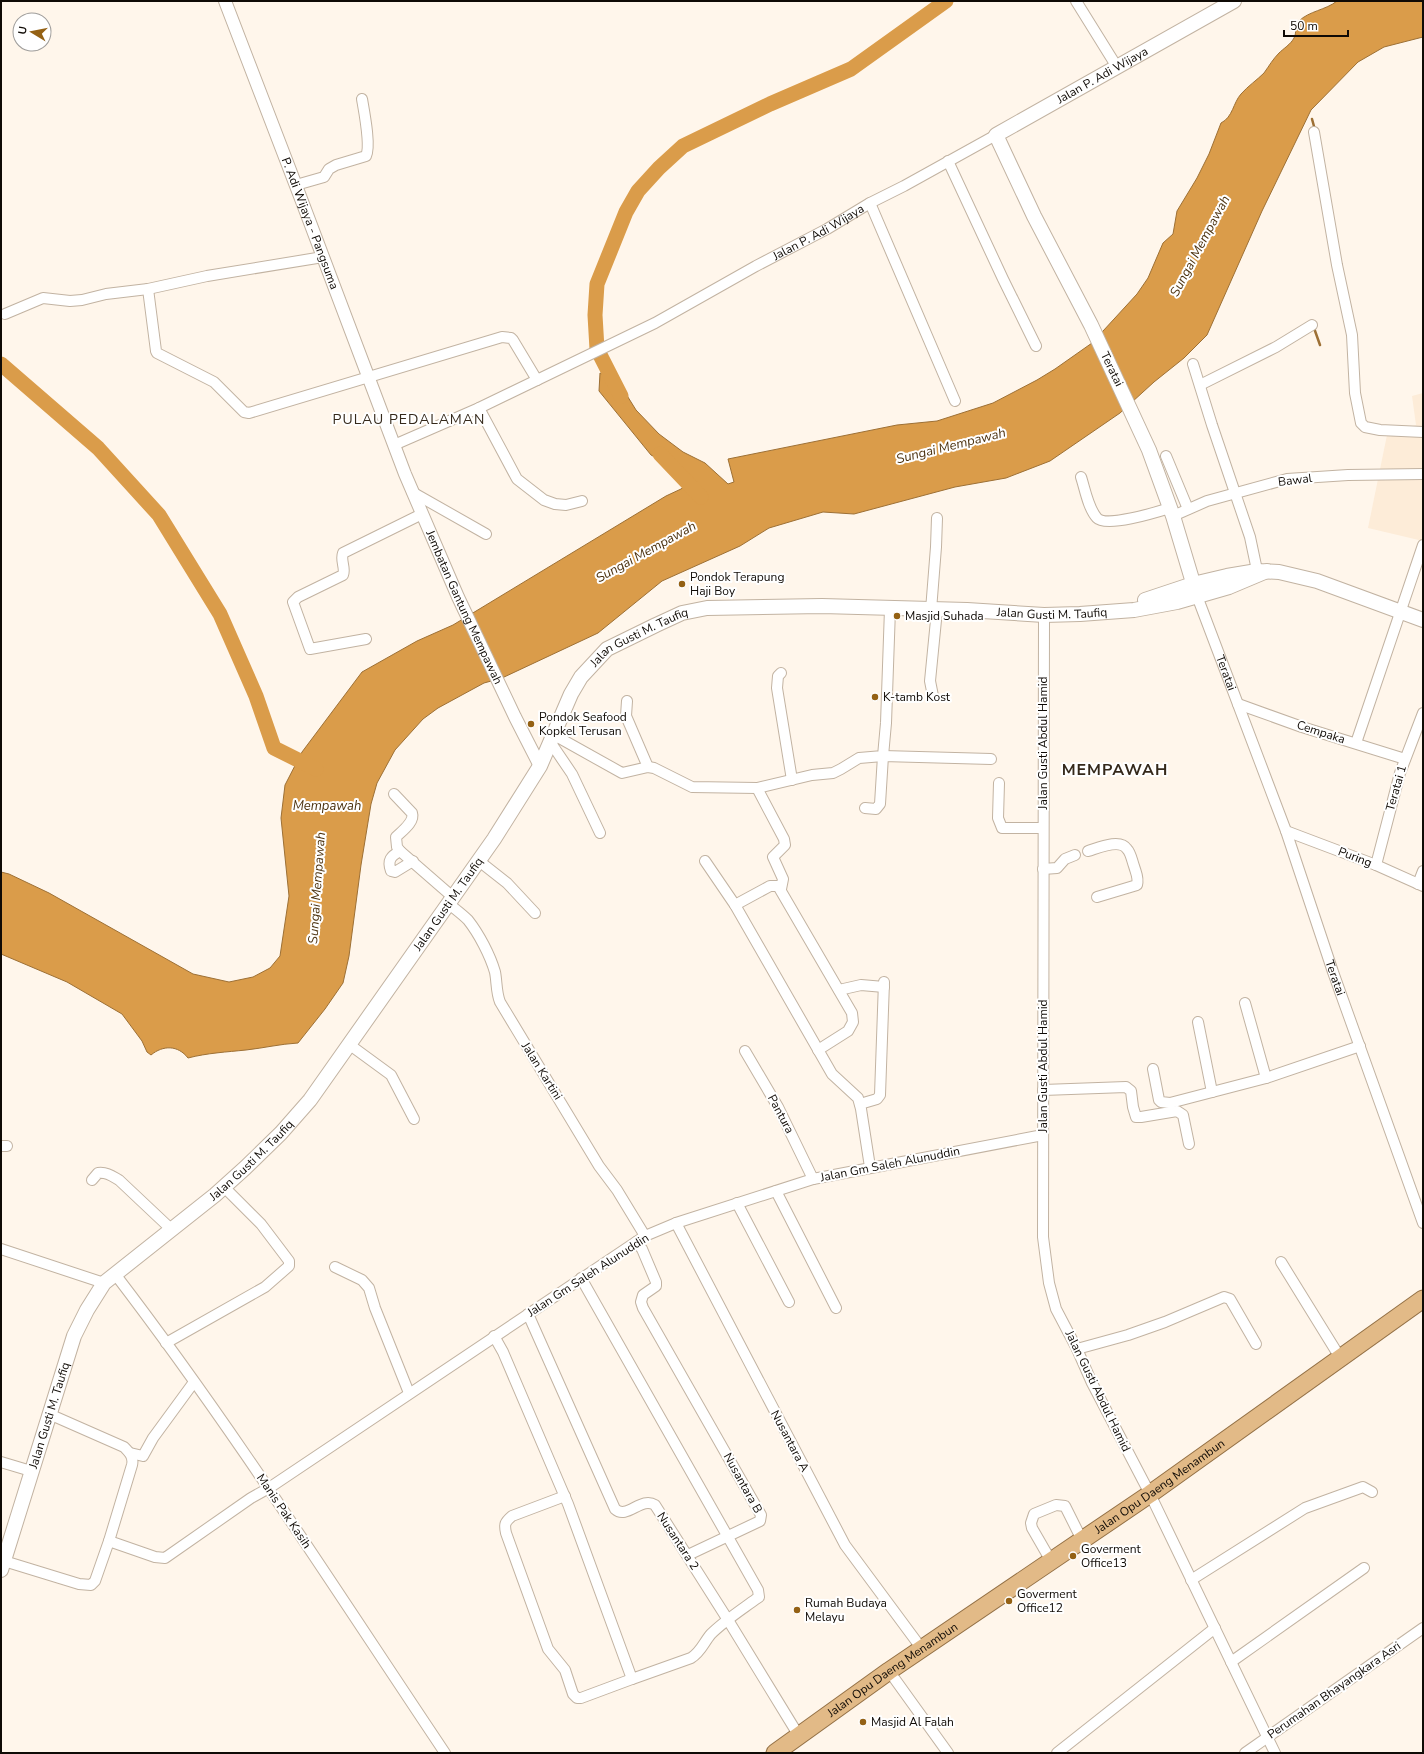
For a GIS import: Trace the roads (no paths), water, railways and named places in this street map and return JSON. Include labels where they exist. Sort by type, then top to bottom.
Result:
[{"type":"highway","name":"Jalan Opu Daeng Menambun","points":[[775,1753],[889,1671],[1150,1494],[1423,1299]]},
{"type":"main road","name":"Jalan P. Adi Wijaya","points":[[996,135],[1234,1]]},
{"type":"main road","name":"Teratai","points":[[996,135],[1034,216],[1091,325],[1128,401],[1149,450],[1172,512],[1195,590]]},
{"type":"main road","name":"Jalan Gusti M. Taufiq","points":[[2,1565],[74,1336],[87,1310],[110,1279],[224,1187],[250,1163],[310,1100],[479,861],[540,766],[571,694],[581,677],[602,654],[613,646],[682,613],[695,610],[724,607],[822,606],[1044,615],[1080,614],[1117,611],[1195,590],[1229,586],[1260,572],[1288,573],[1317,581],[1423,620]]},
{"type":"street","name":"P. Adi Wijaya - Pangsuma","points":[[225,1],[324,257],[367,377],[394,445]]},
{"type":"street","points":[[1076,1],[1117,67]]},
{"type":"street","points":[[296,185],[324,176],[332,167],[336,165],[366,156],[368,152],[362,99]]},
{"type":"street","points":[[1314,132],[1337,265],[1352,335],[1355,393],[1361,423],[1365,427],[1380,430],[1423,432]]},
{"type":"street","name":"Jalan P. Adi Wijaya","points":[[394,445],[479,408],[655,323],[756,266],[827,229],[870,203],[996,135]]},
{"type":"street","points":[[948,161],[1002,279],[1036,346]]},
{"type":"street","points":[[870,203],[955,400]]},
{"type":"street","points":[[5,314],[43,298],[76,301],[106,294],[148,289],[207,276],[324,257]]},
{"type":"street","points":[[148,289],[156,351],[159,355],[214,382],[242,412],[249,413],[507,337],[513,340],[537,380]]},
{"type":"street","points":[[1200,385],[1276,347],[1312,325]]},
{"type":"street","points":[[1193,364],[1260,572]]},
{"type":"street","points":[[479,408],[517,480],[544,500],[555,504],[566,505],[582,501]]},
{"type":"street","name":"Jembatan Gantung Mempawah","points":[[394,445],[412,492],[458,597],[540,766]]},
{"type":"street","points":[[1166,456],[1188,509]]},
{"type":"street","name":"Bawal","points":[[1081,477],[1098,519],[1107,522],[1188,509],[1207,501],[1287,479],[1348,475],[1423,474]]},
{"type":"street","points":[[412,492],[486,534]]},
{"type":"street","points":[[366,639],[310,650],[293,602],[298,597],[343,575],[344,570],[341,560],[343,553],[422,514]]},
{"type":"street","points":[[933,696],[930,682],[937,518]]},
{"type":"street","points":[[1356,744],[1423,545]]},
{"type":"street","name":"Teratai","points":[[1195,590],[1211,637],[1286,831],[1330,965],[1423,1223]]},
{"type":"street","points":[[865,808],[876,809],[880,804],[886,722],[890,609]]},
{"type":"street","name":"Jalan Gusti Abdul Hamid","points":[[1044,615],[1043,1238],[1049,1283],[1056,1309],[1078,1349],[1092,1384],[1150,1494],[1275,1753]]},
{"type":"street","points":[[781,673],[778,676],[777,688],[792,780]]},
{"type":"street","points":[[627,701],[626,716],[648,766]]},
{"type":"street","name":"Cempaka","points":[[1238,704],[1302,727],[1405,759]]},
{"type":"street","name":"Teratai 1","points":[[1376,865],[1405,759],[1423,713]]},
{"type":"street","points":[[552,739],[622,773],[648,766],[692,787],[757,788],[832,772],[859,758],[883,756],[991,759]]},
{"type":"street","points":[[552,739],[572,774],[600,834]]},
{"type":"street","points":[[999,783],[998,818],[1002,828],[1043,828]]},
{"type":"street","points":[[757,788],[784,839],[785,846],[773,857],[783,879],[781,890]]},
{"type":"street","points":[[394,794],[412,813],[413,816],[412,821],[396,837],[396,847],[400,851],[392,855],[389,865],[391,871],[395,872],[413,862]]},
{"type":"street","name":"Puring","points":[[1286,831],[1376,865],[1421,885]]},
{"type":"street","points":[[1088,851],[1117,844],[1124,846],[1128,850],[1138,878],[1137,885],[1098,897]]},
{"type":"street","name":"Jalan Kartini","points":[[400,851],[413,862],[451,901],[476,931],[490,958],[495,972],[496,991],[500,1002],[599,1166],[618,1190],[640,1239]]},
{"type":"street","points":[[1043,869],[1057,868],[1066,859],[1076,855]]},
{"type":"street","points":[[479,861],[507,883],[535,913]]},
{"type":"street","points":[[705,861],[735,905],[832,1074],[854,1094],[860,1104],[870,1167]]},
{"type":"street","points":[[1421,885],[1423,871]]},
{"type":"street","points":[[735,905],[770,886],[775,885],[781,890],[839,990],[852,1013],[853,1022],[848,1031],[818,1050]]},
{"type":"street","points":[[839,990],[884,984],[880,1095],[877,1099],[860,1104]]},
{"type":"street","points":[[1245,1003],[1266,1078]]},
{"type":"street","points":[[1198,1022],[1212,1092]]},
{"type":"street","points":[[350,1045],[391,1075],[414,1118]]},
{"type":"street","points":[[1153,1069],[1159,1100],[1161,1102],[1170,1103],[1266,1078],[1360,1046]]},
{"type":"street","name":"Pantura","points":[[745,1051],[778,1107],[813,1179]]},
{"type":"street","points":[[1043,1090],[1126,1087],[1131,1091],[1132,1107],[1136,1117],[1141,1118],[1178,1112],[1181,1113],[1183,1115],[1189,1144]]},
{"type":"street","name":"Jalan Gm Saleh Alunuddin","points":[[109,1541],[156,1557],[165,1558],[250,1498],[269,1488],[640,1239],[676,1223],[813,1179],[1043,1135]]},
{"type":"street","points":[[92,1180],[101,1173],[109,1174],[114,1177],[171,1229]]},
{"type":"street","points":[[166,1343],[265,1287],[289,1266],[289,1261],[261,1224],[224,1187]]},
{"type":"street","points":[[776,1191],[836,1308]]},
{"type":"street","points":[[737,1203],[789,1302]]},
{"type":"street","name":"Nusantara A","points":[[676,1223],[845,1545],[922,1649]]},
{"type":"street","name":"Nusantara B","points":[[640,1239],[642,1250],[656,1282],[656,1286],[643,1295],[641,1302],[643,1308],[761,1515],[760,1521],[728,1536]]},
{"type":"street","points":[[1,1249],[110,1279]]},
{"type":"street","points":[[1281,1262],[1341,1359]]},
{"type":"street","points":[[335,1267],[362,1280],[369,1288],[409,1393]]},
{"type":"street","points":[[565,1496],[512,1516],[504,1524],[548,1649],[565,1670],[573,1694],[577,1698],[581,1698],[691,1658],[698,1653],[712,1634],[756,1599],[759,1594],[757,1587],[581,1278]]},
{"type":"street","name":"Manis Pak Kasih","points":[[110,1279],[166,1343],[269,1488],[444,1753]]},
{"type":"street","points":[[1078,1349],[1128,1335],[1224,1297],[1230,1299],[1256,1344]]},
{"type":"street","name":"Nusantara 2","points":[[528,1314],[615,1509],[618,1512],[623,1513],[644,1503],[652,1503],[655,1505],[688,1555],[798,1736]]},
{"type":"street","points":[[494,1336],[503,1352],[565,1496],[632,1679]]},
{"type":"street","points":[[49,1414],[124,1447],[130,1452],[143,1456],[153,1438],[194,1382]]},
{"type":"street","points":[[2,1565],[79,1584],[91,1585],[95,1581],[109,1541],[132,1466],[133,1461],[130,1452]]},
{"type":"street","points":[[1,1462],[31,1471]]},
{"type":"street","points":[[1192,1580],[1305,1508],[1363,1487],[1372,1492]]},
{"type":"street","points":[[1051,1561],[1032,1528],[1031,1524],[1034,1514],[1056,1505],[1065,1506],[1082,1540]]},
{"type":"street","points":[[688,1555],[728,1536]]},
{"type":"street","points":[[1231,1662],[1364,1568]]},
{"type":"street","points":[[1058,1753],[1215,1628]]},
{"type":"street","name":"Perumahan Bhayangkara Asri","points":[[1245,1753],[1423,1628]]},
{"type":"street","points":[[889,1671],[948,1753]]},
{"type":"water","name":"Mempawah","points":[[1337,1],[1423,1],[1423,37],[1384,47],[1358,62],[1311,110],[1262,211],[1207,335],[1184,358],[1154,382],[1120,413],[1050,461],[1006,478],[955,487],[854,514],[823,512],[769,528],[740,546],[662,581],[598,633],[502,678],[484,683],[438,708],[423,719],[395,750],[377,783],[371,804],[349,956],[343,983],[298,1043],[188,1058],[180,1051],[170,1048],[160,1049],[151,1055],[147,1052],[142,1041],[122,1014],[67,982],[1,954],[1,872],[9,874],[49,893],[193,974],[229,982],[253,977],[270,968],[280,956],[289,896],[281,818],[285,785],[302,752],[362,672],[417,641],[453,625],[666,496],[681,489],[691,481],[690,477],[681,471],[651,455],[599,391],[600,373],[618,381],[636,410],[659,434],[683,452],[705,463],[728,484],[734,482],[728,459],[897,425],[937,421],[993,403],[1037,380],[1092,343],[1137,294],[1148,278],[1163,243],[1173,234],[1177,211],[1197,178],[1209,154],[1221,123],[1228,117],[1238,98],[1264,73],[1277,55],[1293,40],[1299,21]]},
{"type":"waterway","points":[[621,396],[597,349],[595,315],[597,284],[626,212],[638,191],[659,168],[683,146],[770,104],[851,69],[946,1]]},
{"type":"waterway","points":[[1312,119],[1315,130]]},
{"type":"waterway","points":[[1313,329],[1314,328],[1320,345]]},
{"type":"waterway","points":[[1,364],[98,448],[159,515],[220,614],[256,696],[274,748],[316,769]]},
{"type":"waterway","points":[[660,454],[701,497]]},
{"type":"place","name":"Pondok Terapung Haji Boy","points":[[682,584]]},
{"type":"place","name":"Masjid Suhada","points":[[897,616]]},
{"type":"place","name":"K-tamb Kost","points":[[875,697]]},
{"type":"place","name":"Pondok Seafood Kopkel Terusan","points":[[531,724]]},
{"type":"place","name":"Goverment Office13","points":[[1073,1556]]},
{"type":"place","name":"Goverment Office12","points":[[1009,1601]]},
{"type":"place","name":"Rumah Budaya Melayu","points":[[797,1610]]},
{"type":"place","name":"Masjid Al Falah","points":[[863,1722]]},
{"type":"district","name":"PULAU PEDALAMAN","points":[[409,419]]},
{"type":"district","name":"MEMPAWAH","points":[[1115,770]]},
{"type":"water label","name":"Sungai Mempawah","points":[[1200,246]]},
{"type":"water label","name":"Sungai Mempawah","points":[[951,446]]},
{"type":"water label","name":"Sungai Mempawah","points":[[646,552]]},
{"type":"water label","name":"Sungai Mempawah","points":[[317,888]]}]
